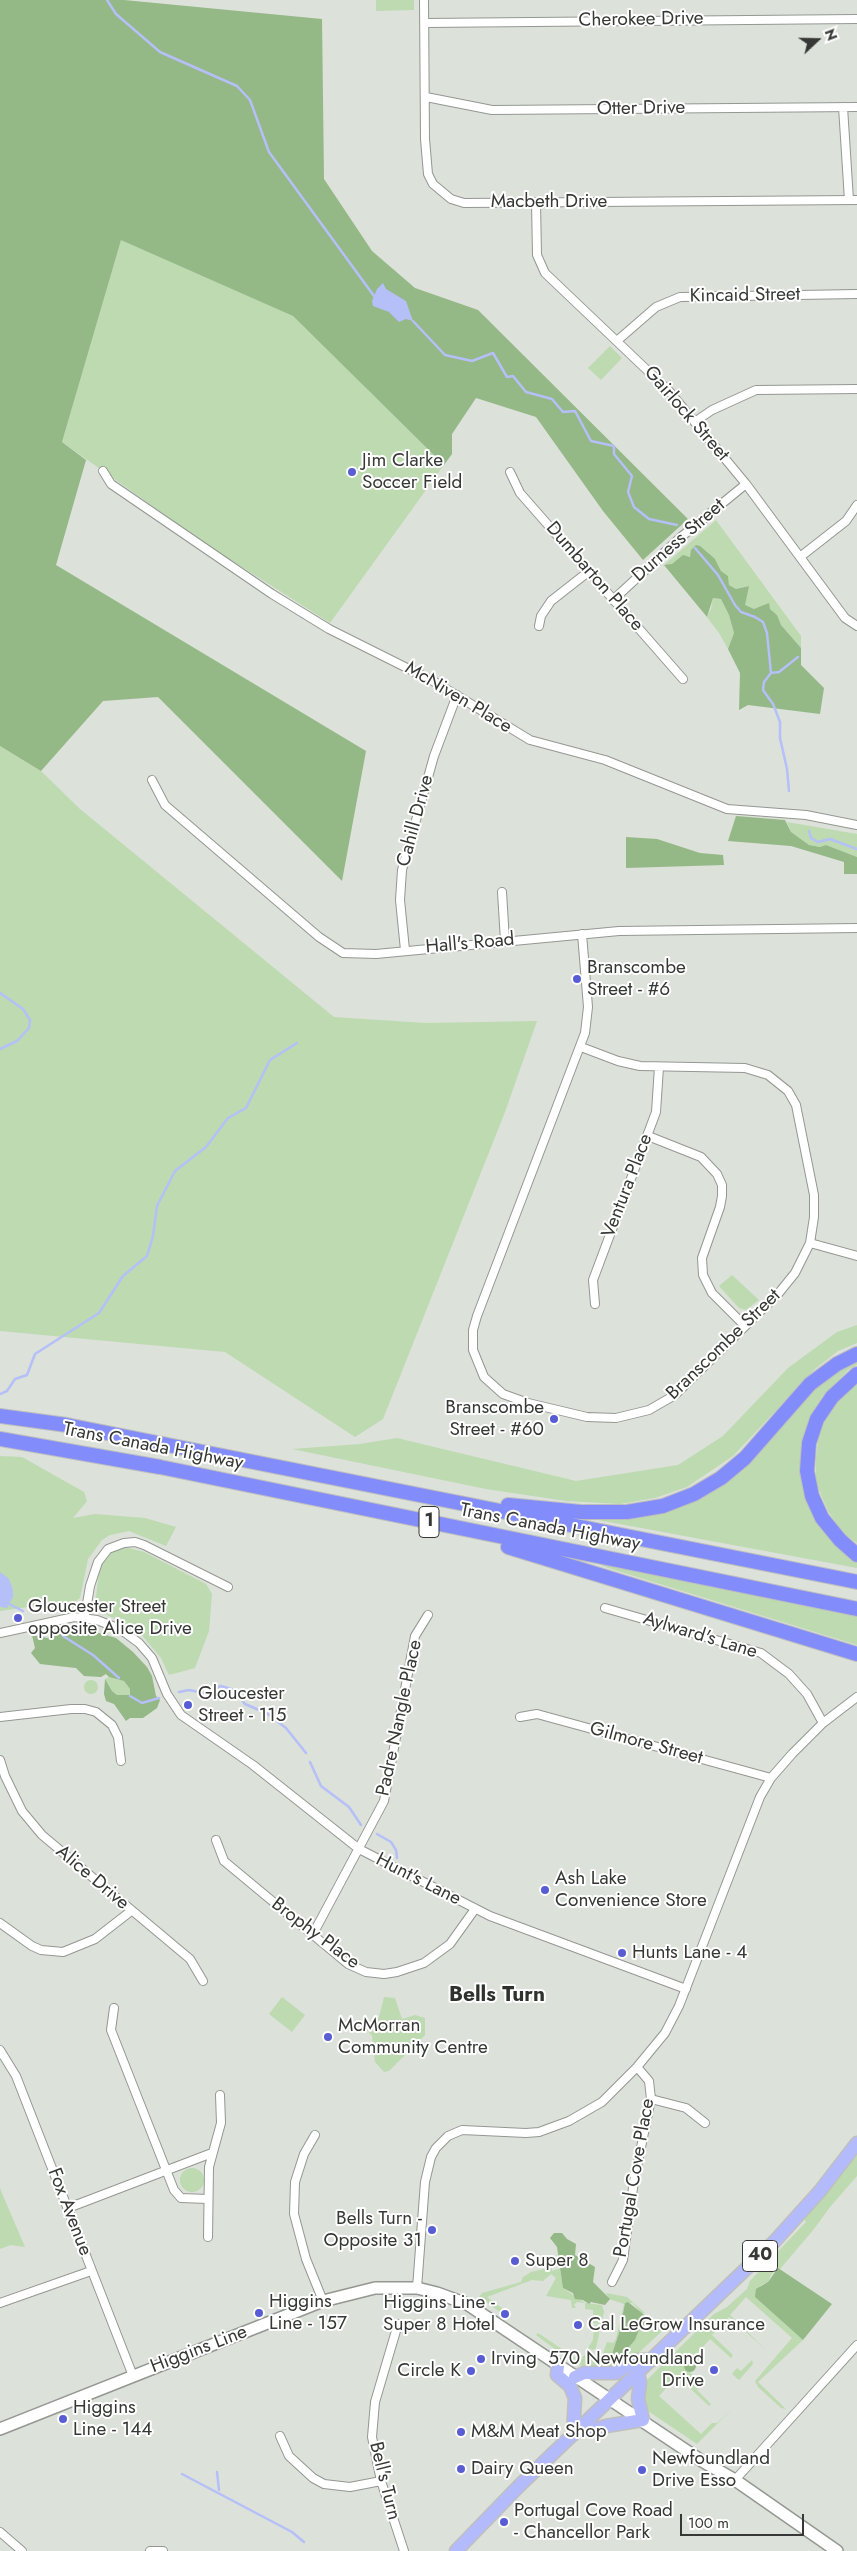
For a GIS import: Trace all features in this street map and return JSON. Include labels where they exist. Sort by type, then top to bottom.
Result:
[{"type":"highway","points":[[429,1497],[581,1512],[627,1512],[663,1506],[694,1494],[721,1478],[744,1458],[810,1384],[837,1364],[857,1354]]},
{"type":"highway","points":[[857,1374],[832,1397],[817,1419],[809,1443],[807,1471],[812,1496],[822,1518],[840,1540],[857,1555]]},
{"type":"highway","name":"Trans Canada Highway","points":[[0,1416],[67,1425],[857,1582]]},
{"type":"highway","name":"Trans Canada Highway","points":[[0,1439],[160,1467],[857,1609]]},
{"type":"highway","points":[[426,1522],[857,1654]]},
{"type":"main road","name":"40","points":[[456,2551],[577,2431],[774,2242],[820,2191],[857,2143]]},
{"type":"main road","points":[[575,2377],[584,2373],[616,2373],[636,2360],[652,2360]]},
{"type":"main road","points":[[558,2366],[557,2375],[570,2386],[575,2398],[577,2431],[630,2424],[642,2420],[638,2399],[640,2382],[638,2374]]},
{"type":"street","name":"Macbeth Drive","points":[[424,0],[428,174],[433,184],[451,199],[464,203],[853,200]]},
{"type":"street","name":"Cherokee Drive","points":[[425,23],[857,18]]},
{"type":"street","name":"Otter Drive","points":[[426,98],[492,110],[857,107]]},
{"type":"street","points":[[843,107],[853,200]]},
{"type":"street","name":"Gairlock Street","points":[[536,202],[538,255],[545,272],[669,391],[746,484],[845,618],[857,626]]},
{"type":"street","name":"Kincaid Street","points":[[618,340],[656,306],[680,297],[857,294]]},
{"type":"street","points":[[696,422],[712,410],[756,390],[857,389]]},
{"type":"street","name":"McNiven Place","points":[[103,471],[111,484],[272,594],[329,629],[405,666],[457,695],[530,740],[605,760],[727,809],[806,815],[857,825]]},
{"type":"street","name":"Dumbarton Place","points":[[510,472],[520,493],[683,679]]},
{"type":"street","name":"Durness Street","points":[[613,600],[681,537],[746,484]]},
{"type":"street","points":[[800,557],[846,522],[857,505]]},
{"type":"street","points":[[539,626],[541,616],[551,601],[588,572]]},
{"type":"street","name":"Cahill Drive","points":[[405,950],[400,900],[402,870],[434,756],[457,695]]},
{"type":"street","name":"Hall's Road","points":[[152,780],[165,805],[336,950],[352,955],[582,934],[659,930],[857,928]]},
{"type":"street","points":[[502,892],[505,941]]},
{"type":"street","name":"Branscombe Street","points":[[581,1047],[618,1061],[659,1067],[753,1069],[768,1074],[788,1091],[799,1113],[814,1195],[814,1217],[810,1243],[789,1282],[667,1400],[638,1414],[616,1418],[587,1417],[514,1399],[497,1390],[479,1370],[472,1350],[477,1316],[581,1047],[588,1007],[582,934]]},
{"type":"street","name":"Ventura Place","points":[[595,1304],[593,1280],[658,1105],[659,1067]]},
{"type":"street","points":[[648,1136],[700,1157],[717,1174],[722,1196],[702,1258],[703,1274],[712,1293],[744,1326]]},
{"type":"street","points":[[810,1243],[857,1256]]},
{"type":"street","points":[[0,1632],[62,1618],[85,1616],[90,1586],[98,1562],[108,1549],[124,1543],[134,1542],[144,1545],[228,1587]]},
{"type":"street","name":"Aylward's Lane","points":[[605,1608],[761,1652],[789,1674],[807,1694],[824,1723]]},
{"type":"street","name":"Hunt's Lane","points":[[85,1616],[120,1629],[146,1650],[158,1669],[173,1705],[181,1715],[253,1765],[359,1849],[475,1909],[686,1990]]},
{"type":"street","name":"Padre Nangle Place","points":[[313,1934],[384,1801],[414,1636],[428,1616]]},
{"type":"street","points":[[417,2288],[425,2182],[431,2157],[443,2139],[462,2130],[526,2134],[559,2125],[581,2116],[602,2102],[637,2067],[665,2033],[686,1990],[751,1815],[771,1778],[824,1723],[857,1697]]},
{"type":"street","points":[[0,1717],[71,1709],[85,1709],[96,1712],[112,1725],[118,1737],[121,1761]]},
{"type":"street","name":"Gilmore Street","points":[[520,1717],[537,1714],[771,1778]]},
{"type":"street","name":"Alice Drive","points":[[0,1760],[5,1776],[22,1811],[42,1835],[190,1959],[203,1981]]},
{"type":"street","name":"Brophy Place","points":[[216,1840],[224,1861],[355,1968],[384,1974],[414,1967],[442,1950],[457,1936],[475,1909]]},
{"type":"street","points":[[0,1922],[23,1940],[41,1950],[63,1952],[95,1939],[132,1911]]},
{"type":"street","points":[[114,2008],[110,2030],[174,2190],[181,2198],[208,2199]]},
{"type":"street","name":"Fox Avenue","points":[[0,2050],[16,2076],[133,2376]]},
{"type":"street","name":"Portugal Cove Place","points":[[612,2282],[623,2260],[640,2149],[651,2099],[649,2081],[637,2067]]},
{"type":"street","points":[[208,2237],[208,2199],[212,2153],[221,2123],[220,2094]]},
{"type":"street","points":[[651,2099],[686,2108],[705,2123]]},
{"type":"street","points":[[315,2135],[304,2154],[295,2182],[294,2214],[306,2259],[323,2301]]},
{"type":"street","points":[[68,2208],[212,2153]]},
{"type":"street","points":[[0,2303],[91,2271]]},
{"type":"street","name":"Higgins Line","points":[[0,2429],[323,2301],[375,2288],[417,2288],[437,2292],[467,2304],[558,2366],[735,2480],[830,2549]]},
{"type":"street","name":"Bell's Turn","points":[[398,2324],[380,2380],[372,2421],[372,2437],[381,2481],[404,2551]]},
{"type":"street","points":[[735,2480],[857,2345]]},
{"type":"street","points":[[850,2354],[857,2359]]},
{"type":"street","points":[[280,2436],[289,2456],[313,2478],[324,2484],[350,2487],[381,2481]]},
{"type":"street","points":[[0,2532],[22,2551]]},
{"type":"street","points":[[150,2551],[163,2551]]},
{"type":"green space","points":[[0,0],[124,0],[322,19],[324,179],[372,251],[415,288],[478,310],[688,519],[643,560],[603,511],[536,417],[476,398],[452,434],[452,454],[444,465],[293,316],[121,240],[62,442],[86,460],[56,565],[366,751],[342,881],[158,697],[103,701],[41,771],[0,746]]},
{"type":"green space","points":[[376,0],[414,0],[414,10],[376,11]]},
{"type":"green space","points":[[121,239],[293,316],[444,465],[330,623],[209,546],[62,442]]},
{"type":"green space","points":[[610,346],[622,358],[601,380],[588,368]]},
{"type":"green space","points":[[716,520],[801,636],[801,648],[781,625],[777,615],[770,609],[754,609],[744,605],[748,586],[736,589],[729,585],[728,576],[721,571],[715,559],[692,555],[668,566],[664,565]]},
{"type":"green space","points":[[696,545],[700,546],[715,559],[721,571],[728,576],[729,585],[736,589],[749,586],[745,605],[754,609],[769,603],[770,609],[777,615],[781,625],[801,648],[801,665],[824,688],[820,714],[748,705],[739,710],[740,673],[728,649],[734,633],[729,615],[721,599],[713,598],[707,617],[664,565],[672,564],[683,555],[690,557],[691,550]]},
{"type":"green space","points":[[713,598],[721,599],[729,615],[734,633],[728,649],[707,617]]},
{"type":"green space","points":[[0,746],[41,771],[80,809],[334,1017],[425,1023],[537,1021],[505,1112],[383,1419],[355,1437],[225,1352],[0,1331]]},
{"type":"green space","points":[[736,816],[785,820],[791,832],[809,845],[820,847],[826,845],[857,857],[857,874],[844,874],[844,862],[791,846],[728,841]]},
{"type":"green space","points":[[787,822],[857,834],[857,857],[826,845],[820,847],[809,845],[791,832]]},
{"type":"green space","points":[[626,837],[657,839],[700,853],[723,855],[724,865],[626,868]]},
{"type":"green space","points":[[732,1275],[759,1300],[746,1310],[739,1308],[719,1286]]},
{"type":"green space","points":[[857,1325],[857,1343],[838,1351],[815,1369],[733,1456],[687,1487],[655,1498],[620,1504],[566,1501],[486,1489],[292,1449],[360,1444],[397,1438],[576,1481],[678,1465],[723,1436],[788,1368],[837,1332]]},
{"type":"green space","points":[[857,1356],[857,1365],[848,1370],[822,1397],[808,1425],[808,1493],[857,1560],[857,1568],[598,1520],[630,1518],[688,1502],[820,1381]]},
{"type":"green space","points":[[857,1381],[857,1543],[843,1533],[828,1511],[816,1483],[816,1458],[819,1433],[829,1409]]},
{"type":"green space","points":[[0,1456],[22,1457],[84,1492],[87,1501],[73,1518],[95,1514],[145,1518],[176,1527],[166,1546],[129,1531],[110,1535],[102,1540],[88,1559],[80,1598],[70,1605],[48,1601],[50,1604],[0,1611]]},
{"type":"green space","points":[[126,1547],[144,1552],[206,1584],[212,1594],[209,1631],[195,1668],[169,1675],[161,1658],[140,1633],[96,1610],[95,1604],[100,1565],[112,1552]]},
{"type":"green space","points":[[587,1559],[857,1616],[857,1645],[608,1568]]},
{"type":"green space","points":[[82,1628],[116,1638],[133,1652],[147,1667],[152,1676],[156,1696],[160,1700],[157,1708],[143,1718],[130,1718],[126,1721],[114,1704],[106,1701],[104,1694],[105,1679],[112,1691],[117,1695],[130,1695],[130,1689],[124,1681],[109,1677],[106,1674],[101,1677],[84,1676],[76,1668],[40,1664],[31,1653],[35,1648],[32,1635],[47,1638],[67,1630]]},
{"type":"green space","points":[[109,1677],[124,1681],[130,1689],[130,1696],[117,1695],[112,1691],[105,1679]]},
{"type":"green space","points":[[91,1680],[96,1682],[98,1687],[96,1692],[91,1694],[86,1692],[84,1687],[86,1682]]},
{"type":"green space","points":[[282,1997],[305,2015],[292,2032],[269,2014]]},
{"type":"green space","points":[[384,1997],[395,1998],[402,2019],[415,2015],[425,2018],[425,2035],[389,2071],[384,2072],[375,2062],[372,2036],[366,2029],[379,2017]]},
{"type":"green space","points":[[857,2155],[857,2176],[780,2269],[777,2268],[768,2282],[761,2285],[755,2297],[803,2340],[758,2382],[786,2409],[781,2408],[758,2387],[755,2381],[792,2338],[746,2297],[730,2315],[766,2350],[729,2317],[712,2335],[733,2355],[731,2358],[710,2339],[691,2360],[687,2360],[687,2370],[702,2383],[697,2390],[711,2404],[709,2406],[677,2376],[659,2396],[701,2434],[712,2423],[717,2423],[732,2409],[697,2444],[648,2411],[643,2389],[647,2380],[714,2314],[727,2307],[747,2289],[750,2281],[806,2222],[804,2219]]},
{"type":"green space","points":[[192,2168],[197,2169],[203,2175],[203,2185],[197,2191],[192,2192],[187,2191],[181,2185],[180,2180],[181,2175],[187,2169]]},
{"type":"green space","points":[[0,2188],[25,2247],[11,2245],[0,2249]]},
{"type":"green space","points":[[554,2233],[562,2233],[567,2239],[576,2244],[575,2255],[595,2267],[593,2282],[610,2299],[605,2305],[591,2302],[589,2304],[583,2300],[575,2299],[573,2293],[563,2288],[557,2247],[550,2238]]},
{"type":"green space","points":[[552,2267],[552,2271],[560,2268],[563,2288],[585,2303],[577,2302],[574,2305],[576,2308],[572,2308],[571,2300],[546,2296],[556,2278],[551,2274],[543,2281],[532,2280],[487,2297],[503,2309],[500,2312],[479,2297],[482,2293],[521,2282],[523,2277],[531,2272]]},
{"type":"green space","points":[[778,2268],[832,2304],[803,2340],[755,2297],[756,2289],[768,2282]]},
{"type":"green space","points":[[606,2293],[627,2297],[645,2313],[641,2313],[633,2303],[625,2303],[620,2330],[612,2354],[622,2357],[635,2340],[639,2330],[656,2327],[663,2330],[631,2360],[617,2367],[589,2369],[571,2361],[536,2335],[538,2333],[580,2361],[584,2355],[594,2358],[602,2356],[607,2342],[613,2343],[616,2339],[624,2304],[609,2299]]},
{"type":"green space","points":[[628,2302],[662,2329],[651,2327],[639,2330],[635,2340],[621,2357],[617,2358],[612,2354],[620,2330],[625,2303]]},
{"type":"green space","points":[[585,2303],[602,2305],[604,2312],[601,2324],[593,2323],[593,2310],[585,2309]]},
{"type":"green space","points":[[594,2325],[601,2325],[596,2348],[593,2350],[588,2348],[593,2340]]},
{"type":"green space","points":[[690,2360],[696,2366],[690,2372],[684,2366]]},
{"type":"green space","points":[[752,2360],[753,2364],[739,2380],[732,2374],[737,2368],[741,2371]]},
{"type":"water","points":[[383,283],[386,289],[406,301],[413,321],[406,319],[399,322],[389,312],[373,306],[372,301],[377,289]]},
{"type":"water","points":[[0,1572],[9,1579],[13,1590],[13,1597],[7,1608],[0,1607]]},
{"type":"waterway","points":[[107,0],[116,14],[160,52],[237,86],[250,100],[269,152],[374,296]]},
{"type":"waterway","points":[[413,321],[445,355],[472,361],[493,353],[507,377],[513,376],[526,392],[552,399],[563,412],[575,411],[591,441],[614,446],[614,454],[632,476],[628,492],[634,507],[649,519],[677,525]]},
{"type":"waterway","points":[[695,548],[718,575],[741,612],[763,622],[767,633],[771,673],[764,682],[763,690],[773,704],[780,722],[780,738],[787,769],[789,791]]},
{"type":"waterway","points":[[771,673],[779,672],[798,657]]},
{"type":"waterway","points":[[809,831],[811,838],[818,842],[830,839],[857,849]]},
{"type":"waterway","points":[[0,993],[23,1009],[30,1020],[29,1028],[17,1041],[0,1049]]},
{"type":"waterway","points":[[0,1394],[7,1391],[15,1379],[27,1375],[35,1354],[99,1313],[123,1276],[147,1256],[153,1236],[157,1206],[175,1171],[206,1147],[228,1118],[246,1108],[270,1060],[297,1043]]},
{"type":"waterway","points":[[9,1604],[23,1611]]},
{"type":"waterway","points":[[60,1630],[63,1636],[93,1655],[119,1678]]},
{"type":"waterway","points":[[179,1692],[189,1690],[204,1693],[221,1686],[234,1690],[245,1704],[268,1714],[286,1728],[306,1753]]},
{"type":"waterway","points":[[130,1696],[142,1703],[159,1698]]},
{"type":"waterway","points":[[310,1762],[321,1786],[349,1807],[361,1825]]},
{"type":"waterway","points":[[377,1834],[391,1842],[396,1850],[397,1858]]},
{"type":"waterway","points":[[217,2472],[219,2490]]},
{"type":"waterway","points":[[182,2474],[292,2532],[304,2542]]},
{"type":"place","name":"Jim Clarke Soccer Field","points":[[352,472]]},
{"type":"place","name":"Branscombe Street - #6","points":[[577,979]]},
{"type":"place","name":"Branscombe Street - #60","points":[[554,1419]]},
{"type":"place","name":"Gloucester Street opposite Alice Drive","points":[[18,1618]]},
{"type":"place","name":"Gloucester Street - 115","points":[[188,1705]]},
{"type":"place","name":"Ash Lake Convenience Store","points":[[545,1890]]},
{"type":"place","name":"Hunts Lane - 4","points":[[622,1953]]},
{"type":"place","name":"McMorran Community Centre","points":[[328,2037]]},
{"type":"place","name":"Bells Turn - Opposite 31","points":[[432,2230]]},
{"type":"place","name":"Super 8","points":[[515,2261]]},
{"type":"place","name":"Higgins Line - 157","points":[[259,2313]]},
{"type":"place","name":"Higgins Line - Super 8 Hotel","points":[[505,2314]]},
{"type":"place","name":"Cal LeGrow Insurance","points":[[578,2325]]},
{"type":"place","name":"Irving","points":[[481,2359]]},
{"type":"place","name":"570 Newfoundland Drive","points":[[714,2370]]},
{"type":"place","name":"Circle K","points":[[471,2371]]},
{"type":"place","name":"Higgins Line - 144","points":[[63,2419]]},
{"type":"place","name":"M&M Meat Shop","points":[[461,2432]]},
{"type":"place","name":"Dairy Queen","points":[[461,2469]]},
{"type":"place","name":"Newfoundland Drive Esso","points":[[642,2470]]},
{"type":"place","name":"Portugal Cove Road - Chancellor Park","points":[[504,2522]]},
{"type":"district","name":"Bells Turn","points":[[497,1996]]}]
